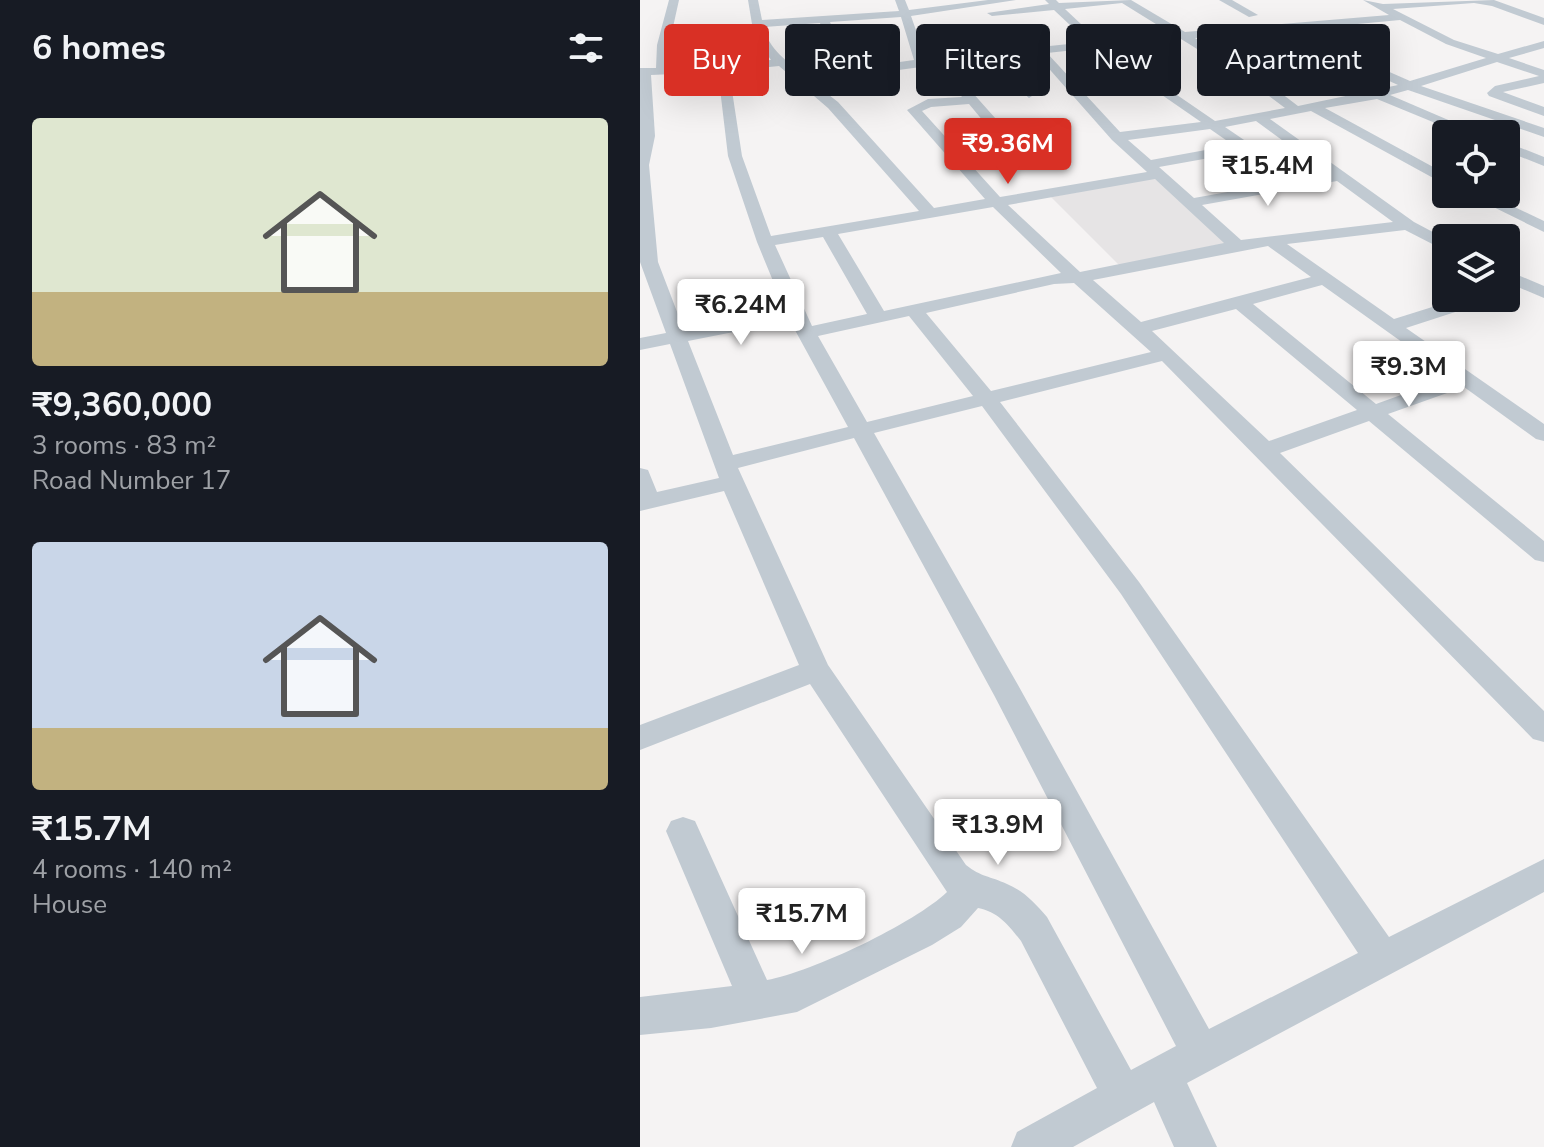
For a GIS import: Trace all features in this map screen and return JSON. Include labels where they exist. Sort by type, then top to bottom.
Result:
[{"type":"street","points":[[674,0],[663,45],[649,72],[648,136],[641,165],[642,210],[649,262],[728,473],[816,670],[954,876],[972,891],[997,896],[1017,909],[1034,929],[1123,1096]]},
{"type":"street","points":[[753,0],[758,24],[904,17],[1053,3],[1124,0],[1162,24]]},
{"type":"street","points":[[900,0],[916,49]]},
{"type":"street","points":[[904,17],[1011,0]]},
{"type":"street","points":[[1224,0],[1253,15]]},
{"type":"street","points":[[1368,0],[1450,42],[1544,77]]},
{"type":"street","points":[[1382,7],[1475,0],[1494,3],[1544,22]]},
{"type":"street","points":[[1432,1],[1459,13]]},
{"type":"street","points":[[1053,3],[1075,24]]},
{"type":"street","points":[[1316,24],[1403,17]]},
{"type":"street","points":[[824,19],[826,24]]},
{"type":"street","points":[[1181,36],[1197,35]]},
{"type":"street","points":[[1181,36],[1256,80],[1296,110]]},
{"type":"street","points":[[1390,92],[1544,44]]},
{"type":"street","points":[[769,46],[783,62]]},
{"type":"street","points":[[1529,50],[1544,55]]},
{"type":"street","points":[[769,63],[783,62]]},
{"type":"street","points":[[1050,63],[1117,137],[1237,245]]},
{"type":"street","points":[[1390,77],[1544,133]]},
{"type":"street","points":[[1544,77],[1493,93],[1544,112]]},
{"type":"street","points":[[727,96],[735,156],[765,242],[802,323],[1008,693],[1201,1054]]},
{"type":"street","points":[[823,96],[930,213]]},
{"type":"street","points":[[969,96],[999,131]]},
{"type":"street","points":[[1171,96],[1267,162]]},
{"type":"street","points":[[1117,137],[1213,125],[1373,96]]},
{"type":"street","points":[[1380,96],[1440,120]]},
{"type":"street","points":[[973,100],[928,103],[914,110],[996,202],[1076,278],[1091,286],[1166,354],[1266,450],[1544,730]]},
{"type":"street","points":[[1313,107],[1432,172]]},
{"type":"street","points":[[1259,117],[1408,225],[1432,238]]},
{"type":"street","points":[[765,242],[996,202],[1246,147]]},
{"type":"street","points":[[1520,152],[1544,162]]},
{"type":"street","points":[[1190,203],[1339,176]]},
{"type":"street","points":[[1504,208],[1544,227]]},
{"type":"street","points":[[640,344],[802,323],[879,318],[1054,279],[1076,278],[1237,245],[1408,225]]},
{"type":"street","points":[[828,231],[879,318]]},
{"type":"street","points":[[1270,240],[1544,434]]},
{"type":"street","points":[[1138,329],[1326,279]]},
{"type":"street","points":[[1520,282],[1544,293]]},
{"type":"street","points":[[1520,285],[1524,284]]},
{"type":"street","points":[[1241,303],[1544,554]]},
{"type":"street","points":[[915,311],[987,399],[1130,588],[1382,958]]},
{"type":"street","points":[[1392,326],[1436,312]]},
{"type":"street","points":[[640,475],[644,502],[861,431],[1166,354]]},
{"type":"street","points":[[1266,450],[1466,379]]},
{"type":"street","points":[[640,738],[816,670]]},
{"type":"street","points":[[683,831],[758,1002]]},
{"type":"street","points":[[1032,1147],[1201,1054],[1544,875]]},
{"type":"street","points":[[640,1016],[758,1002],[797,993],[919,933],[948,915],[972,891]]},
{"type":"street","points":[[1162,1075],[1196,1147]]},
{"type":"shaded area","points":[[1154,178],[1231,242],[1119,265],[1051,197]]}]
